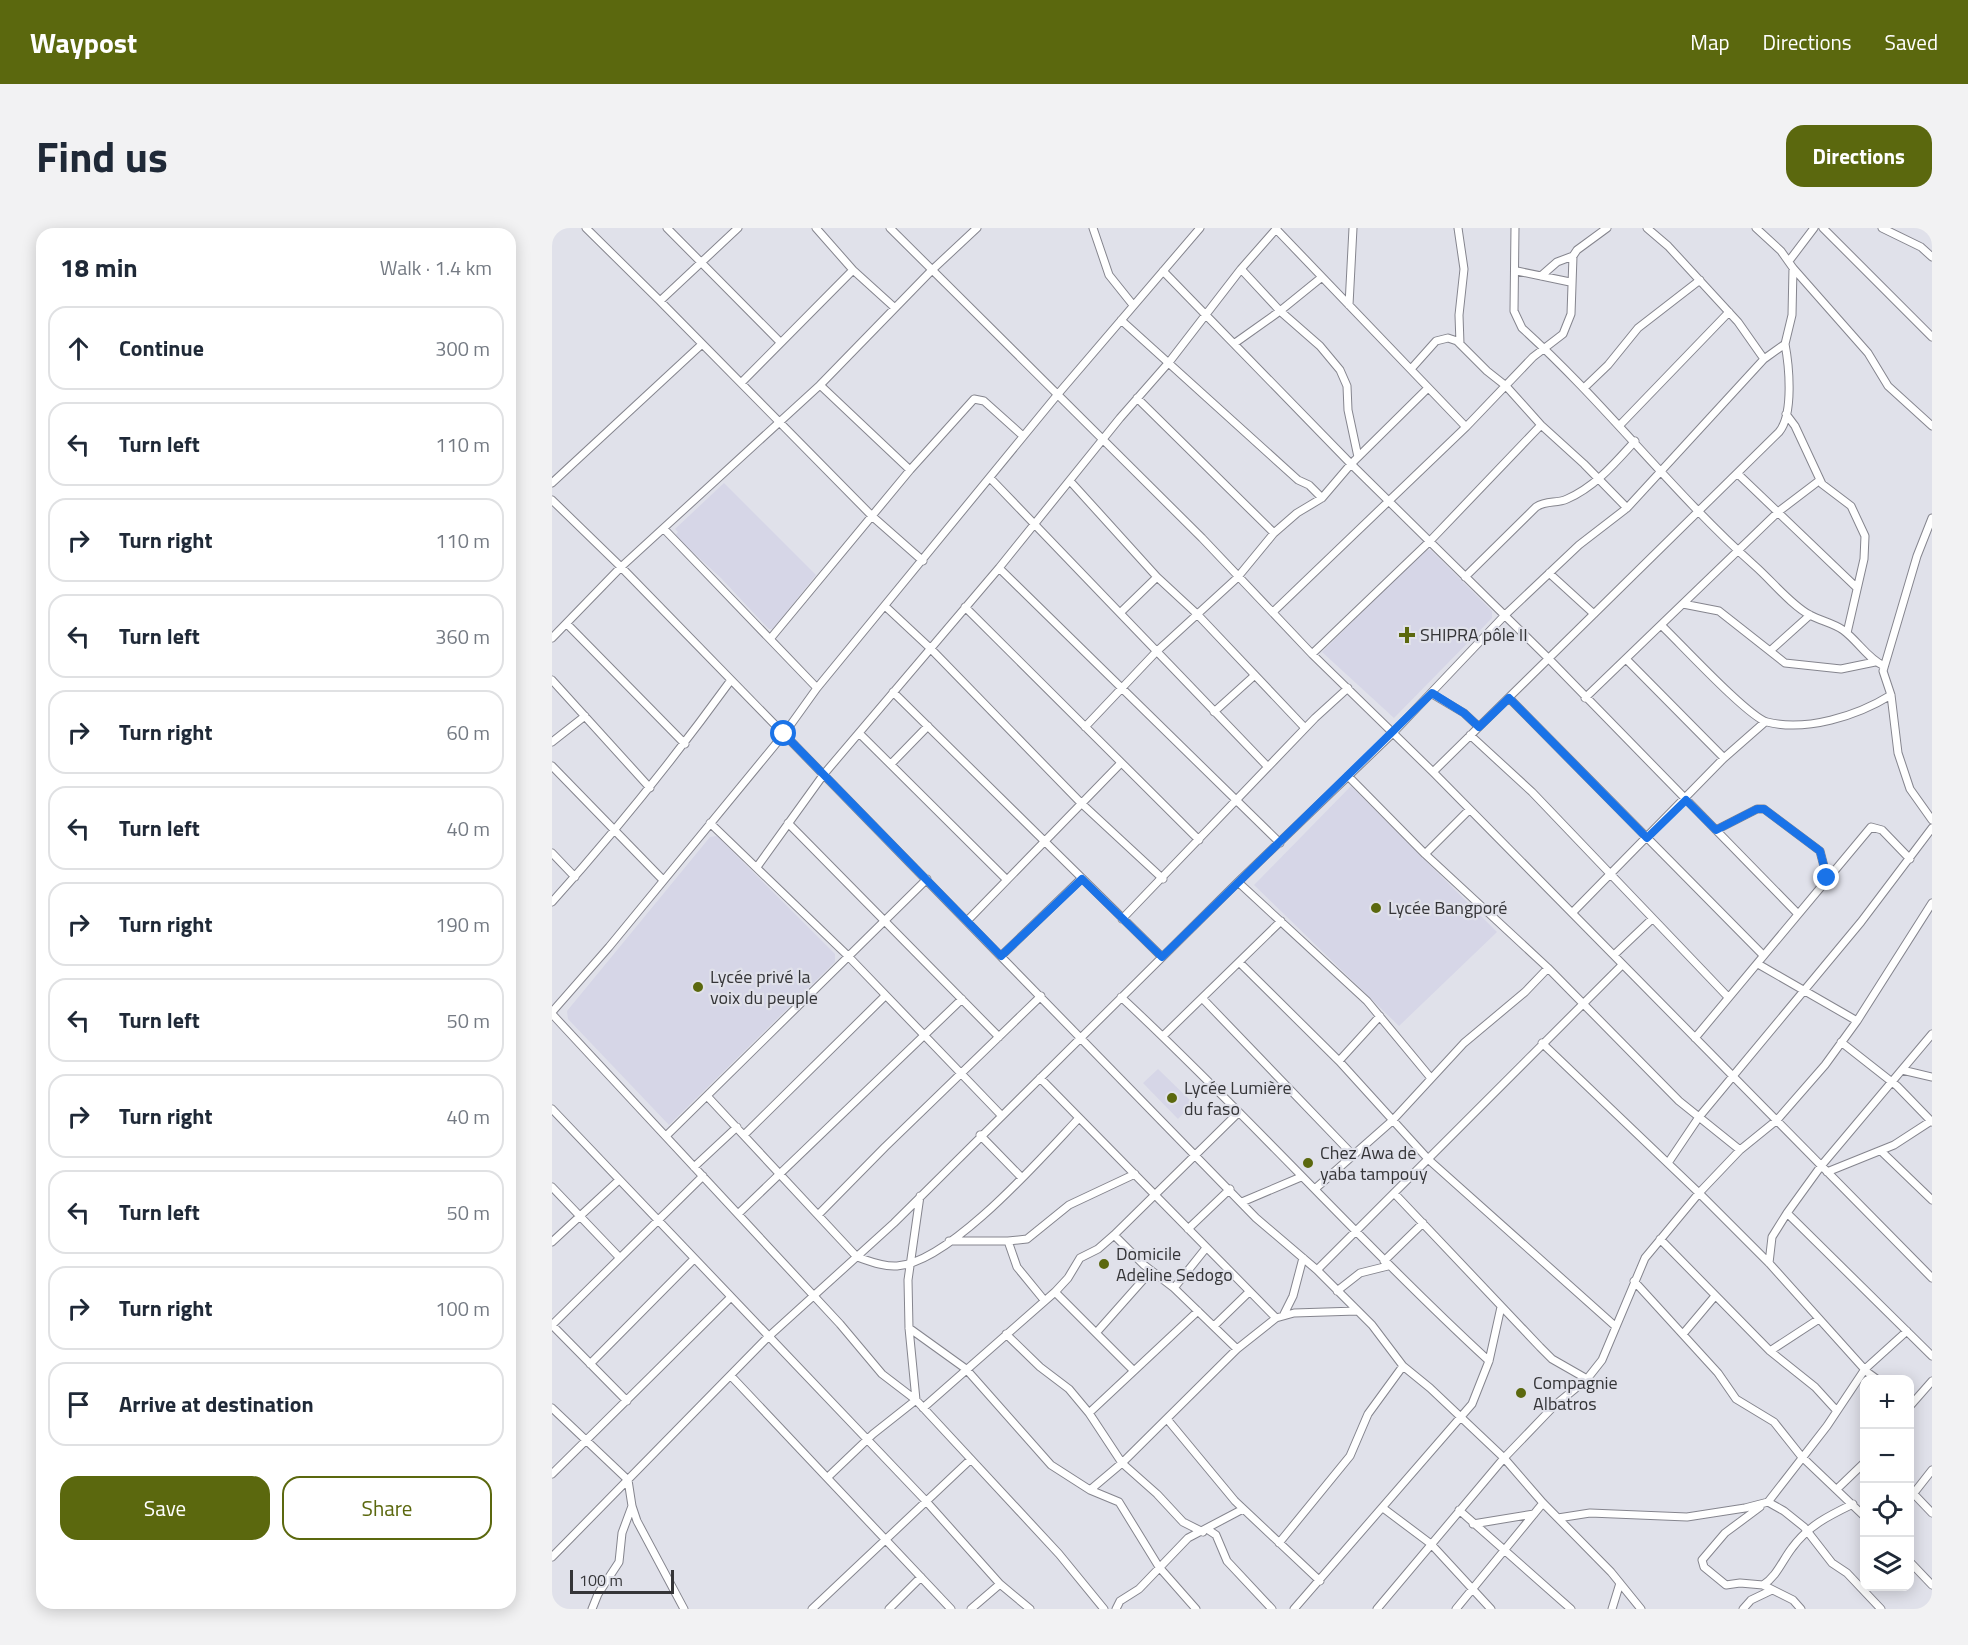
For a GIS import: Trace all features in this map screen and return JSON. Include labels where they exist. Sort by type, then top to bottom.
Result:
[{"type":"street","points":[[586,228],[701,345],[725,365],[782,422],[873,517],[922,561]]},
{"type":"street","points":[[667,228],[780,342]]},
{"type":"street","points":[[660,301],[738,228]]},
{"type":"street","points":[[816,228],[853,270],[895,308]]},
{"type":"street","points":[[890,228],[1202,538],[1237,578],[1392,734],[1433,772],[1932,1278]]},
{"type":"street","points":[[552,638],[621,567],[782,422],[932,270],[977,228]]},
{"type":"street","points":[[1093,228],[1109,275],[1133,305]]},
{"type":"street","points":[[1104,1609],[1059,1554],[916,1400],[882,1374],[814,1296],[552,1013],[784,734],[817,688],[1023,436],[1200,228]]},
{"type":"street","points":[[1349,305],[1353,228]]},
{"type":"street","points":[[1458,228],[1464,269],[1459,315],[1460,344]]},
{"type":"street","points":[[1515,228],[1514,312],[1517,322],[1620,425],[1699,513],[1738,551],[1810,615],[1846,633],[1875,662],[1884,666]]},
{"type":"street","points":[[1541,276],[1557,262],[1574,256],[1585,243],[1607,228]]},
{"type":"street","points":[[1647,228],[1729,312],[1764,359]]},
{"type":"street","points":[[1756,228],[1868,353],[1887,386],[1932,426]]},
{"type":"street","points":[[1433,772],[1779,432],[1786,414],[1790,380],[1785,344],[1792,315],[1791,265],[1815,228]]},
{"type":"street","points":[[1823,228],[1932,337]]},
{"type":"street","points":[[1882,228],[1932,257]]},
{"type":"street","points":[[757,867],[824,774],[999,568],[1137,398],[1170,361],[1241,269],[1277,229],[1466,427]]},
{"type":"street","points":[[1273,612],[1466,427],[1544,348],[1558,340],[1569,326],[1570,282],[1574,256]]},
{"type":"street","points":[[1241,269],[1280,311],[1320,346],[1340,370],[1347,386],[1348,410],[1358,457]]},
{"type":"street","points":[[741,383],[853,270]]},
{"type":"street","points":[[1163,271],[1351,464],[1549,659],[1797,913]]},
{"type":"street","points":[[1516,271],[1570,282]]},
{"type":"street","points":[[1235,343],[1322,277]]},
{"type":"street","points":[[1584,388],[1608,365],[1638,328],[1700,280]]},
{"type":"street","points":[[1620,425],[1729,312]]},
{"type":"street","points":[[1121,320],[1170,361],[1298,480],[1309,485],[1322,498]]},
{"type":"street","points":[[1411,369],[1436,341],[1448,338],[1460,344],[1506,386],[1541,425],[1627,508]]},
{"type":"street","points":[[552,1557],[767,1338],[857,1257],[1238,882],[1392,734],[1505,615],[1579,545],[1627,508],[1764,359],[1785,344]]},
{"type":"street","points":[[552,483],[701,345]]},
{"type":"street","points":[[820,385],[910,470]]},
{"type":"street","points":[[1085,727],[1155,652],[1237,578],[1274,533],[1297,513],[1322,498],[1351,464],[1428,388]]},
{"type":"street","points":[[770,639],[910,470],[976,397],[1023,436]]},
{"type":"street","points":[[1137,398],[1274,533]]},
{"type":"street","points":[[1786,414],[1795,426],[1820,480],[1830,492],[1851,506],[1865,536],[1864,559],[1846,633]]},
{"type":"street","points":[[1312,654],[1430,541],[1541,425]]},
{"type":"street","points":[[1465,577],[1536,507],[1544,502],[1568,499],[1600,480],[1635,441]]},
{"type":"street","points":[[1738,474],[1856,587]]},
{"type":"street","points":[[990,478],[1268,767]]},
{"type":"street","points":[[1585,698],[1778,512],[1820,480]]},
{"type":"street","points":[[1070,481],[1157,577],[1197,614],[1305,728]]},
{"type":"street","points":[[552,500],[621,567],[1242,1202],[1317,1270],[1372,1325],[1403,1366],[1504,1458],[1543,1503],[1620,1583],[1641,1609]]},
{"type":"street","points":[[1932,518],[1917,556],[1884,666],[1891,695],[1898,753],[1910,789],[1932,820]]},
{"type":"street","points":[[664,529],[817,688]]},
{"type":"street","points":[[999,568],[1280,843]]},
{"type":"street","points":[[1549,573],[1594,614]]},
{"type":"street","points":[[1121,612],[1157,577]]},
{"type":"street","points":[[1683,604],[1719,611],[1783,661],[1841,669],[1875,662]]},
{"type":"street","points":[[885,606],[930,648],[1081,803],[1162,879]]},
{"type":"street","points":[[965,607],[1120,764],[1199,840]]},
{"type":"street","points":[[1771,650],[1810,615]]},
{"type":"street","points":[[567,624],[685,744]]},
{"type":"street","points":[[1661,625],[1722,685],[1765,722],[1826,723],[1879,703],[1891,695]]},
{"type":"street","points":[[1626,659],[1724,758]]},
{"type":"street","points":[[1214,712],[1255,675]]},
{"type":"street","points":[[552,680],[650,788]]},
{"type":"street","points":[[552,902],[650,788],[731,680]]},
{"type":"street","points":[[1122,919],[1305,728],[1348,688]]},
{"type":"street","points":[[893,692],[1162,957]]},
{"type":"street","points":[[1432,693],[1464,713],[1479,727]]},
{"type":"street","points":[[1509,698],[1763,956]]},
{"type":"street","points":[[552,742],[585,716]]},
{"type":"street","points":[[1572,913],[1609,873],[1686,800],[1724,758],[1765,722]]},
{"type":"street","points":[[891,764],[928,726]]},
{"type":"street","points":[[859,733],[1007,880]]},
{"type":"street","points":[[1470,735],[1532,792],[1728,997]]},
{"type":"street","points":[[967,921],[1120,764]]},
{"type":"street","points":[[552,766],[663,880]]},
{"type":"street","points":[[1348,776],[1425,854],[1548,968],[1679,1101],[1740,1150]]},
{"type":"street","points":[[1716,830],[1757,809],[1764,809],[1820,851],[1827,878]]},
{"type":"street","points":[[1425,854],[1470,810]]},
{"type":"street","points":[[710,823],[847,955],[1001,1114]]},
{"type":"street","points":[[788,823],[999,1037]]},
{"type":"street","points":[[1695,1038],[1871,827],[1882,830],[1910,859]]},
{"type":"street","points":[[1668,1163],[1699,1117],[1734,1078],[1802,989],[1861,922],[1932,828]]},
{"type":"street","points":[[552,853],[575,877]]},
{"type":"street","points":[[666,1136],[847,955],[886,922],[927,879]]},
{"type":"street","points":[[1001,956],[1082,879]]},
{"type":"street","points":[[1238,882],[1380,1016],[1430,1077]]},
{"type":"street","points":[[1377,1609],[1504,1458],[1554,1406],[1587,1379],[1602,1360],[1645,1258],[1699,1193],[1740,1150],[1777,1120],[1841,1041],[1857,1021],[1932,903]]},
{"type":"street","points":[[1614,955],[1652,919]]},
{"type":"street","points":[[1163,1036],[1281,921]]},
{"type":"street","points":[[1239,962],[1339,1061],[1429,1160],[1615,1326]]},
{"type":"street","points":[[1758,964],[1857,1021]]},
{"type":"street","points":[[1317,1270],[1489,1101],[1542,1043],[1622,965]]},
{"type":"street","points":[[1316,1188],[1392,1121],[1430,1077],[1548,968]]},
{"type":"street","points":[[744,1135],[885,996]]},
{"type":"street","points":[[818,1215],[1041,996]]},
{"type":"street","points":[[1121,997],[1163,1036],[1301,1177],[1316,1188],[1386,1264],[1489,1361]]},
{"type":"street","points":[[1202,998],[1352,1154]]},
{"type":"street","points":[[738,1214],[962,999]]},
{"type":"street","points":[[1339,1061],[1380,1016]]},
{"type":"street","points":[[1769,1263],[1772,1237],[1787,1213],[1824,1169],[1891,1081],[1932,1035]]},
{"type":"street","points":[[1824,1169],[1881,1151],[1931,1122],[1891,1081],[1841,1041]]},
{"type":"street","points":[[1542,1043],[1769,1263],[1872,1375]]},
{"type":"street","points":[[1902,1070],[1932,1077]]},
{"type":"street","points":[[1040,1078],[1276,1318]]},
{"type":"street","points":[[707,1096],[857,1257],[887,1266],[908,1264],[950,1241],[980,1220],[1079,1118]]},
{"type":"street","points":[[552,1109],[767,1338],[925,1500],[1000,1584],[1030,1609]]},
{"type":"street","points":[[923,1408],[1054,1292],[1068,1278],[1080,1258],[1098,1249],[1114,1235],[1238,1113]]},
{"type":"street","points":[[694,1167],[737,1127]]},
{"type":"street","points":[[980,1135],[1022,1178]]},
{"type":"street","points":[[1881,1151],[1932,1200]]},
{"type":"street","points":[[950,1241],[1027,1239],[1080,1198],[1135,1174]]},
{"type":"street","points":[[627,1401],[552,1325],[703,1176]]},
{"type":"street","points":[[1242,1202],[1301,1177]]},
{"type":"street","points":[[552,1242],[582,1217],[619,1180]]},
{"type":"street","points":[[552,1187],[619,1257]]},
{"type":"street","points":[[1188,1229],[1230,1189]]},
{"type":"street","points":[[1394,1193],[1552,1359],[1587,1379]]},
{"type":"street","points":[[916,1400],[909,1328],[908,1264],[920,1196]]},
{"type":"street","points":[[1787,1213],[1932,1356]]},
{"type":"street","points":[[1337,1291],[1360,1273],[1386,1264],[1423,1223]]},
{"type":"street","points":[[1114,1235],[1151,1271],[1174,1288],[1237,1349]]},
{"type":"street","points":[[1660,1239],[1770,1351],[1815,1387],[1836,1410]]},
{"type":"street","points":[[1008,1241],[1017,1267],[1044,1300]]},
{"type":"street","points":[[1174,1288],[1206,1248]]},
{"type":"street","points":[[1284,1314],[1293,1296],[1303,1258]]},
{"type":"street","points":[[590,1364],[694,1259]]},
{"type":"street","points":[[1096,1333],[1151,1271]]},
{"type":"street","points":[[1634,1281],[1719,1373],[1736,1399],[1774,1422],[1801,1456],[1860,1512]]},
{"type":"street","points":[[1054,1292],[1133,1370]]},
{"type":"street","points":[[1214,1326],[1249,1292]]},
{"type":"street","points":[[1683,1334],[1715,1296]]},
{"type":"street","points":[[552,1474],[730,1298]]},
{"type":"street","points":[[1294,1609],[1472,1404],[1489,1361],[1502,1307]]},
{"type":"street","points":[[1089,1413],[1197,1311]]},
{"type":"street","points":[[1090,1490],[1122,1463],[1237,1349],[1276,1318],[1284,1314],[1357,1311]]},
{"type":"street","points":[[1770,1351],[1819,1318]]},
{"type":"street","points":[[909,1328],[966,1369],[1051,1465],[1090,1490],[1119,1502],[1159,1567],[1196,1609]]},
{"type":"street","points":[[1801,1609],[1796,1602],[1763,1586],[1740,1583],[1726,1585],[1704,1567],[1702,1560],[1725,1533],[1765,1504],[1827,1426],[1865,1369],[1907,1330]]},
{"type":"street","points":[[1006,1334],[1040,1367],[1069,1389],[1089,1413],[1122,1463],[1167,1503],[1183,1522],[1216,1535],[1227,1561],[1272,1609]]},
{"type":"street","points":[[1279,1543],[1350,1456],[1368,1414],[1403,1366]]},
{"type":"street","points":[[731,1376],[829,1476],[951,1609]]},
{"type":"street","points":[[1914,1401],[1932,1381]]},
{"type":"street","points":[[829,1476],[867,1440],[916,1400]]},
{"type":"street","points":[[552,1408],[628,1480],[632,1506],[684,1609]]},
{"type":"street","points":[[1167,1419],[1243,1509],[1320,1581]]},
{"type":"street","points":[[812,1609],[970,1460]]},
{"type":"street","points":[[1837,1489],[1860,1467]]},
{"type":"street","points":[[1914,1490],[1932,1470]]},
{"type":"street","points":[[1914,1497],[1932,1513]]},
{"type":"street","points":[[1456,1609],[1543,1503]]},
{"type":"street","points":[[1558,1518],[1590,1513],[1687,1517],[1765,1504],[1784,1511],[1806,1530],[1832,1563],[1860,1583]]},
{"type":"street","points":[[1763,1586],[1775,1576],[1782,1561],[1806,1530],[1853,1504]]},
{"type":"street","points":[[593,1609],[598,1594],[619,1562],[622,1533],[632,1506]]},
{"type":"street","points":[[1383,1508],[1431,1544],[1491,1609]]},
{"type":"street","points":[[1116,1609],[1120,1601],[1139,1589],[1184,1541],[1243,1509]]},
{"type":"street","points":[[1459,1510],[1571,1609]]},
{"type":"street","points":[[1473,1524],[1534,1514]]},
{"type":"street","points":[[1914,1566],[1932,1585]]},
{"type":"street","points":[[889,1609],[921,1577]]},
{"type":"street","points":[[1612,1609],[1620,1583]]},
{"type":"street","points":[[971,1609],[1000,1584]]},
{"type":"street","points":[[1743,1609],[1751,1600],[1772,1590]]},
{"type":"street","points":[[1870,1591],[1881,1609]]},
{"type":"shaded area","points":[[724,483],[816,575],[773,629],[769,629],[721,578],[675,536],[678,532],[675,529]]},
{"type":"shaded area","name":"SHIPRA pôle II","points":[[1424,550],[1431,550],[1492,611],[1492,618],[1394,718],[1322,652]]},
{"type":"shaded area","name":"Lycée Bangporé","points":[[1351,786],[1497,932],[1399,1026],[1254,885]]},
{"type":"shaded area","name":"Lycée privé la voix du peuple","points":[[717,836],[835,954],[835,962],[669,1125],[568,1019],[567,1011],[710,837]]},
{"type":"shaded area","name":"Lycée Lumière du faso","points":[[1158,1069],[1193,1103],[1178,1119],[1143,1083]]},
{"type":"place","name":"SHIPRA pôle II","points":[[1407,635]]},
{"type":"place","name":"Lycée Bangporé","points":[[1376,908]]},
{"type":"place","name":"Lycée privé la voix du peuple","points":[[698,987]]},
{"type":"place","name":"Lycée Lumière du faso","points":[[1172,1098]]},
{"type":"place","name":"Chez Awa de yaba tampouy","points":[[1308,1163]]},
{"type":"place","name":"Domicile Adeline Sedogo","points":[[1104,1264]]},
{"type":"place","name":"Compagnie Albatros","points":[[1521,1393]]},
{"type":"route","points":[[784,734],[1001,956],[1082,879],[1162,957],[1432,693],[1464,713],[1479,727],[1509,698],[1647,838],[1686,800],[1716,830],[1760,808],[1772,813],[1820,851],[1823,855],[1827,878]]}]
